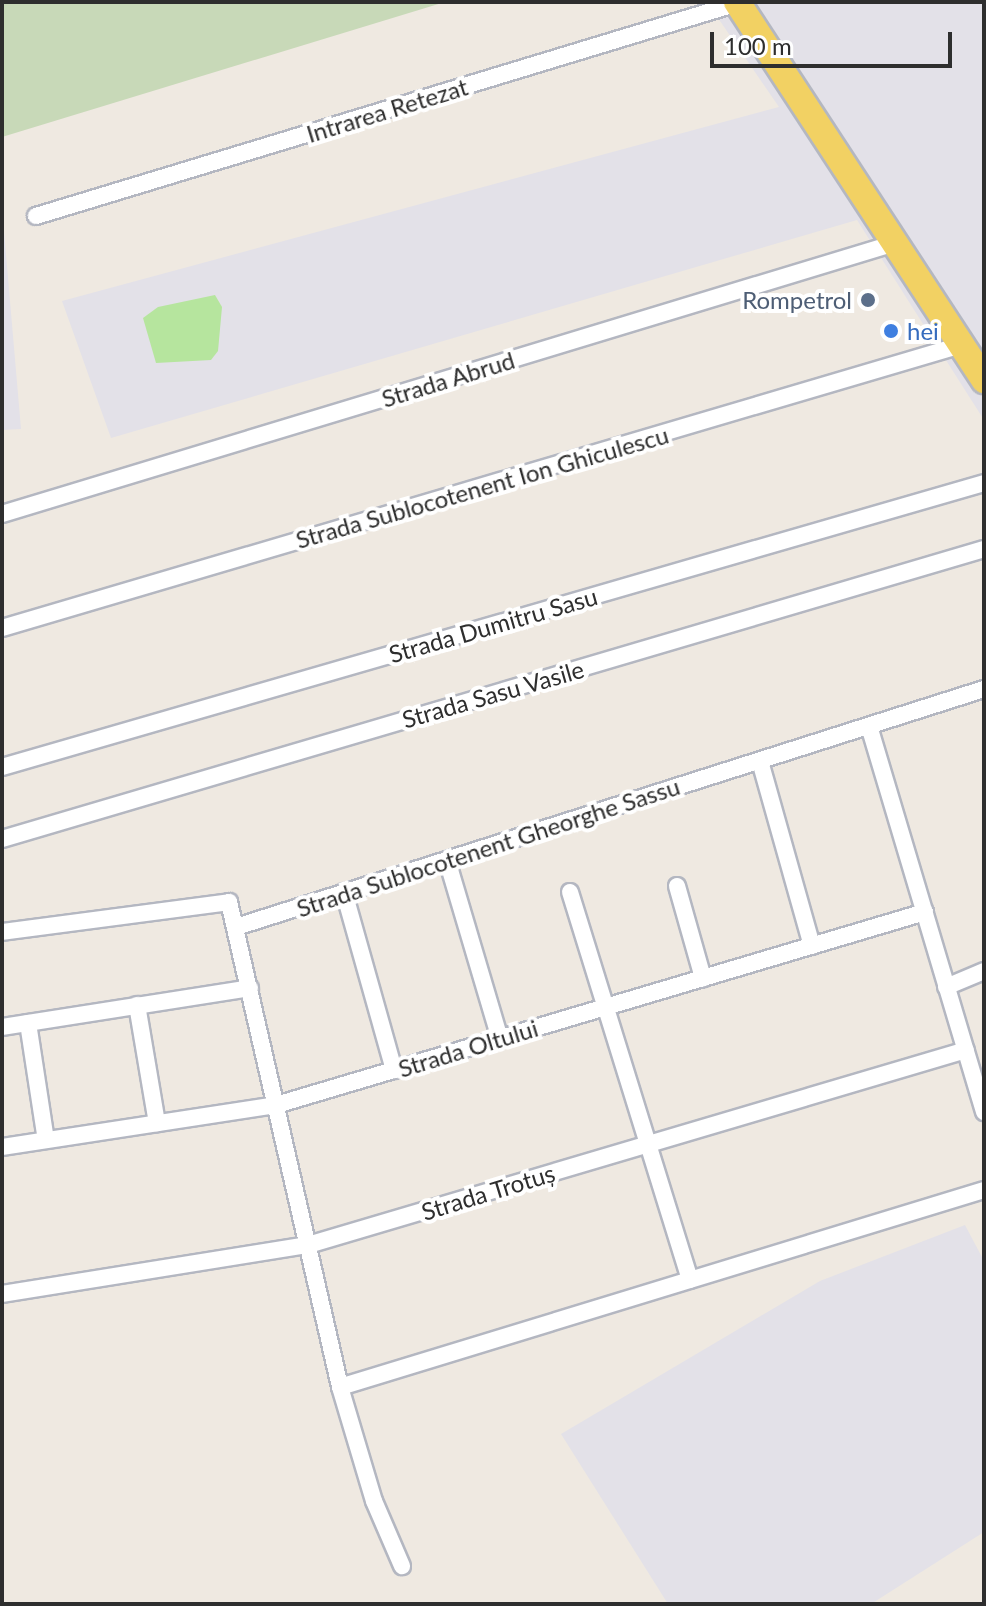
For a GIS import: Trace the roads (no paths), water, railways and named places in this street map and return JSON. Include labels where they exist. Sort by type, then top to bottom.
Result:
[{"type":"main road","points":[[737,2],[984,380]]},
{"type":"street","name":"Intrarea Retezat","points":[[36,216],[737,2]]},
{"type":"street","name":"Strada Abrud","points":[[2,514],[895,243]]},
{"type":"street","name":"Strada Sublocotenent Ion Ghiculescu","points":[[2,628],[961,345]]},
{"type":"street","name":"Strada Dumitru Sasu","points":[[2,767],[984,483]]},
{"type":"street","name":"Strada Sasu Vasile","points":[[2,839],[984,549]]},
{"type":"street","name":"Strada Sublocotenent Gheorghe Sassu","points":[[236,927],[984,689]]},
{"type":"street","points":[[869,726],[984,1112]]},
{"type":"street","points":[[760,761],[812,946]]},
{"type":"street","points":[[447,860],[500,1039]]},
{"type":"street","points":[[677,886],[703,978]]},
{"type":"street","points":[[344,892],[394,1070]]},
{"type":"street","points":[[570,892],[690,1280]]},
{"type":"street","points":[[2,932],[229,902],[340,1387],[374,1501],[402,1566]]},
{"type":"street","name":"Strada Oltului","points":[[2,1147],[276,1105],[925,912]]},
{"type":"street","points":[[946,987],[984,971]]},
{"type":"street","points":[[2,1027],[250,988]]},
{"type":"street","points":[[137,1005],[157,1123]]},
{"type":"street","points":[[28,1023],[46,1140]]},
{"type":"street","name":"Strada Trotuș","points":[[2,1294],[308,1245],[966,1050]]},
{"type":"street","points":[[340,1387],[984,1190]]},
{"type":"place","name":"Rompetrol","points":[[868,300]]},
{"type":"place","name":"hei","points":[[891,331]]}]
